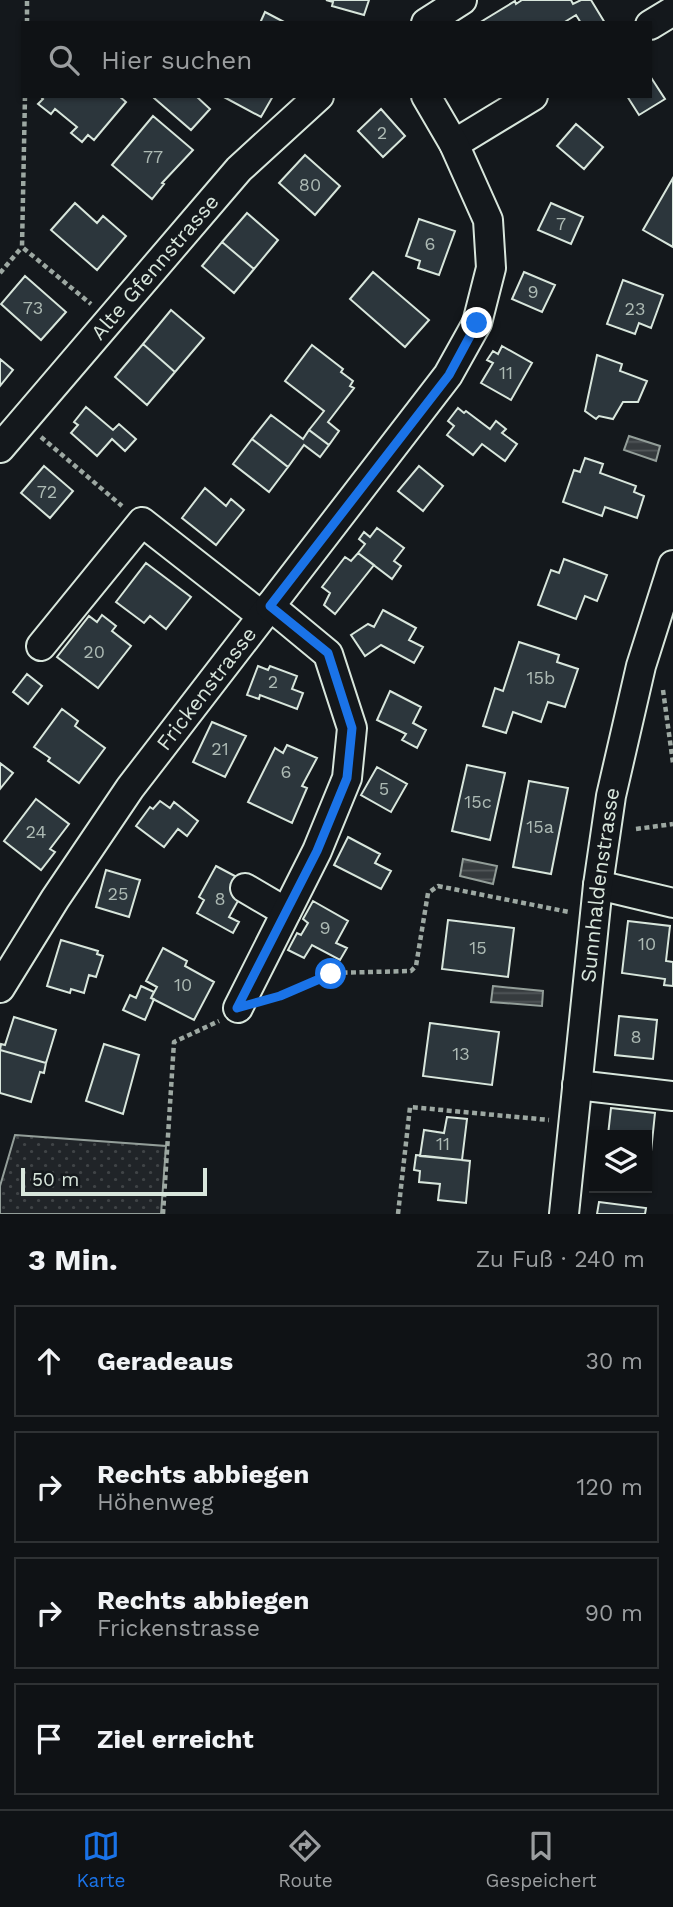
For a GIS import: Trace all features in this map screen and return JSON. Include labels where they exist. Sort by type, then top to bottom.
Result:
[{"type":"street","points":[[429,21],[462,0]]},
{"type":"street","points":[[652,24],[673,11]]},
{"type":"street","name":"Alte Gfennstrasse","points":[[0,448],[239,169],[317,98]]},
{"type":"street","name":"Frickenstrasse","points":[[0,988],[55,899],[130,788],[449,375],[477,323],[491,268],[488,220],[454,144],[427,98]]},
{"type":"street","points":[[454,144],[530,98]]},
{"type":"street","points":[[41,646],[142,522],[328,653],[352,728],[347,778],[317,851],[237,1008]]},
{"type":"street","name":"Sunnhaldenstrasse","points":[[564,1214],[598,885],[609,807],[618,758],[647,646],[673,565]]},
{"type":"street","points":[[598,885],[673,903]]},
{"type":"street","points":[[245,888],[286,912]]},
{"type":"street","points":[[577,1085],[673,1096]]},
{"type":"path","points":[[27,0],[27,21]]},
{"type":"path","points":[[0,273],[22,247],[25,98]]},
{"type":"path","points":[[22,247],[111,320]]},
{"type":"path","points":[[48,443],[142,522]]},
{"type":"path","points":[[662,682],[673,763]]},
{"type":"path","points":[[636,829],[673,824]]},
{"type":"path","points":[[163,1214],[174,1042],[212,1025],[237,1008],[280,996],[331,974],[411,971],[416,966],[428,893],[438,886],[580,915]]},
{"type":"path","points":[[398,1214],[410,1107],[559,1121]]},
{"type":"shaded area","points":[[629,436],[660,446],[656,461],[624,450]]},
{"type":"shaded area","points":[[463,859],[497,866],[493,884],[460,876]]},
{"type":"shaded area","points":[[493,986],[543,991],[542,1006],[491,1002]]},
{"type":"shaded area","points":[[15,1135],[166,1146],[161,1214],[0,1214],[0,1186]]},
{"type":"building","points":[[326,0],[369,0],[364,15],[332,6],[333,2]]},
{"type":"building","points":[[522,0],[571,0],[573,4],[581,0],[591,0],[604,21],[580,21],[576,15],[566,21],[482,21],[515,1],[516,4]]},
{"type":"building","points":[[265,12],[282,21],[261,21]]},
{"type":"building","points":[[652,79],[665,99],[639,115],[628,98],[652,98]]},
{"type":"building","points":[[121,98],[126,102],[94,140],[88,135],[82,142],[71,133],[77,127],[55,109],[51,114],[38,104],[43,99]]},
{"type":"building","points":[[154,98],[198,98],[210,109],[191,130]]},
{"type":"building","points":[[226,98],[272,98],[261,117]]},
{"type":"building","points":[[381,109],[405,136],[383,157],[358,131]]},
{"type":"building","points":[[153,116],[193,150],[162,183],[164,184],[152,199],[112,165]]},
{"type":"building","points":[[576,124],[603,147],[584,169],[557,146]]},
{"type":"building","points":[[305,155],[340,186],[315,215],[279,183]]},
{"type":"building","points":[[673,178],[673,247],[643,230]]},
{"type":"building","points":[[75,203],[97,223],[103,216],[126,236],[97,270],[51,230]]},
{"type":"building","points":[[551,203],[583,217],[571,244],[538,230]]},
{"type":"building","points":[[247,213],[278,240],[254,269],[222,242]]},
{"type":"building","points":[[419,219],[455,231],[439,275],[418,268],[420,261],[406,256]]},
{"type":"building","points":[[222,242],[254,269],[234,293],[202,266]]},
{"type":"building","points":[[373,272],[429,320],[405,347],[350,299]]},
{"type":"building","points":[[524,272],[555,285],[542,312],[512,299]]},
{"type":"building","points":[[25,276],[66,312],[41,340],[1,304]]},
{"type":"building","points":[[623,280],[663,295],[651,328],[639,323],[635,334],[607,324]]},
{"type":"building","points":[[171,310],[204,338],[175,372],[143,344]]},
{"type":"building","points":[[143,344],[175,372],[147,405],[115,377]]},
{"type":"building","points":[[312,345],[343,369],[341,372],[353,381],[350,386],[354,388],[328,422],[339,431],[329,445],[309,430],[324,411],[285,381]]},
{"type":"building","points":[[502,346],[532,363],[511,400],[481,383],[493,363],[487,360],[493,351],[498,354]]},
{"type":"building","points":[[597,355],[622,364],[620,371],[647,381],[638,402],[623,402],[613,419],[599,416],[596,419],[585,411]]},
{"type":"building","points":[[0,359],[13,370],[0,386]]},
{"type":"building","points":[[86,407],[113,430],[119,424],[136,439],[125,451],[112,439],[97,456],[71,433],[78,425],[74,422]]},
{"type":"building","points":[[458,408],[490,429],[496,421],[506,429],[502,433],[517,444],[505,461],[482,444],[473,455],[447,435],[454,426],[448,421]]},
{"type":"building","points":[[271,415],[303,439],[309,430],[329,445],[320,457],[304,445],[288,467],[252,439]]},
{"type":"building","points":[[252,439],[288,467],[269,492],[233,464]]},
{"type":"building","points":[[585,458],[603,464],[600,473],[636,486],[634,492],[644,496],[637,518],[605,507],[602,516],[563,502],[574,470],[580,472]]},
{"type":"building","points":[[44,466],[73,491],[50,518],[21,493]]},
{"type":"building","points":[[419,466],[443,486],[423,511],[398,491]]},
{"type":"building","points":[[205,488],[226,506],[231,499],[244,510],[216,545],[182,518]]},
{"type":"building","points":[[377,528],[404,548],[394,561],[401,566],[392,579],[358,553],[365,544],[359,539],[364,532],[370,537]]},
{"type":"building","points":[[358,553],[374,565],[335,614],[324,605],[330,593],[322,587],[345,557],[351,561]]},
{"type":"building","points":[[564,559],[607,575],[597,601],[585,596],[576,619],[538,605],[551,570],[559,573]]},
{"type":"building","points":[[146,563],[191,597],[166,629],[150,616],[144,623],[116,602]]},
{"type":"building","points":[[383,610],[416,628],[409,640],[423,647],[414,663],[381,645],[365,656],[351,635],[368,624],[374,627]]},
{"type":"building","points":[[102,615],[116,626],[112,631],[131,646],[98,688],[57,657],[89,616],[97,622]]},
{"type":"building","points":[[519,642],[559,655],[557,662],[578,669],[565,707],[548,702],[541,722],[513,712],[506,733],[483,726],[495,688],[503,691]]},
{"type":"building","points":[[258,666],[268,670],[270,666],[297,676],[292,689],[303,693],[297,709],[260,695],[259,699],[247,695]]},
{"type":"building","points":[[27,674],[42,686],[28,704],[13,692]]},
{"type":"building","points":[[390,691],[421,707],[413,723],[426,730],[417,748],[402,740],[406,734],[377,720]]},
{"type":"building","points":[[62,709],[78,721],[75,726],[105,748],[79,783],[48,761],[50,758],[34,747]]},
{"type":"building","points":[[212,722],[246,736],[225,777],[193,762]]},
{"type":"building","points":[[287,745],[317,758],[302,786],[307,788],[292,823],[248,802],[275,748],[283,753]]},
{"type":"building","points":[[0,763],[13,773],[0,789]]},
{"type":"building","points":[[467,765],[505,773],[490,840],[452,831]]},
{"type":"building","points":[[377,767],[407,784],[391,812],[361,795]]},
{"type":"building","points":[[529,781],[568,788],[551,874],[513,867]]},
{"type":"building","points":[[36,799],[69,824],[50,849],[55,852],[41,870],[4,841]]},
{"type":"building","points":[[160,801],[170,808],[174,802],[198,821],[187,836],[178,829],[164,847],[136,826],[150,807],[153,809]]},
{"type":"building","points":[[348,837],[380,854],[375,863],[391,871],[381,889],[334,865]]},
{"type":"building","points":[[216,866],[248,883],[229,917],[239,922],[233,933],[197,913],[204,900],[199,897]]},
{"type":"building","points":[[106,870],[140,880],[129,917],[96,907]]},
{"type":"building","points":[[313,901],[348,921],[336,943],[347,948],[340,960],[312,945],[304,958],[288,950],[297,933],[301,935],[308,923],[303,919]]},
{"type":"building","points":[[448,920],[514,928],[508,977],[442,969]]},
{"type":"building","points":[[628,921],[670,926],[666,961],[673,962],[673,986],[664,985],[665,979],[622,973]]},
{"type":"building","points":[[61,940],[98,951],[97,954],[103,956],[96,977],[89,975],[84,993],[71,989],[70,993],[47,986]]},
{"type":"building","points":[[163,948],[187,961],[185,966],[214,982],[194,1020],[151,998],[157,987],[146,981]]},
{"type":"building","points":[[141,986],[154,992],[151,998],[154,999],[145,1020],[123,1010],[130,995],[136,998]]},
{"type":"building","points":[[619,1016],[657,1020],[653,1059],[615,1055]]},
{"type":"building","points":[[14,1017],[56,1030],[46,1063],[0,1050],[1,1044],[5,1045]]},
{"type":"building","points":[[430,1023],[499,1032],[492,1085],[423,1076]]},
{"type":"building","points":[[104,1044],[139,1055],[123,1114],[86,1101]]},
{"type":"building","points":[[0,1050],[46,1063],[44,1073],[40,1072],[31,1102],[0,1093]]},
{"type":"building","points":[[611,1108],[655,1113],[652,1142],[652,1130],[609,1130]]},
{"type":"building","points":[[447,1117],[467,1119],[462,1160],[420,1156],[424,1130],[444,1133]]},
{"type":"building","points":[[416,1155],[470,1161],[466,1203],[438,1200],[440,1184],[419,1182],[420,1171],[414,1170]]},
{"type":"building","points":[[599,1202],[646,1208],[645,1214],[597,1214]]},
{"type":"route","points":[[331,974],[280,996],[237,1008],[317,851],[347,778],[352,728],[328,653],[270,606],[449,375],[477,323]]}]
